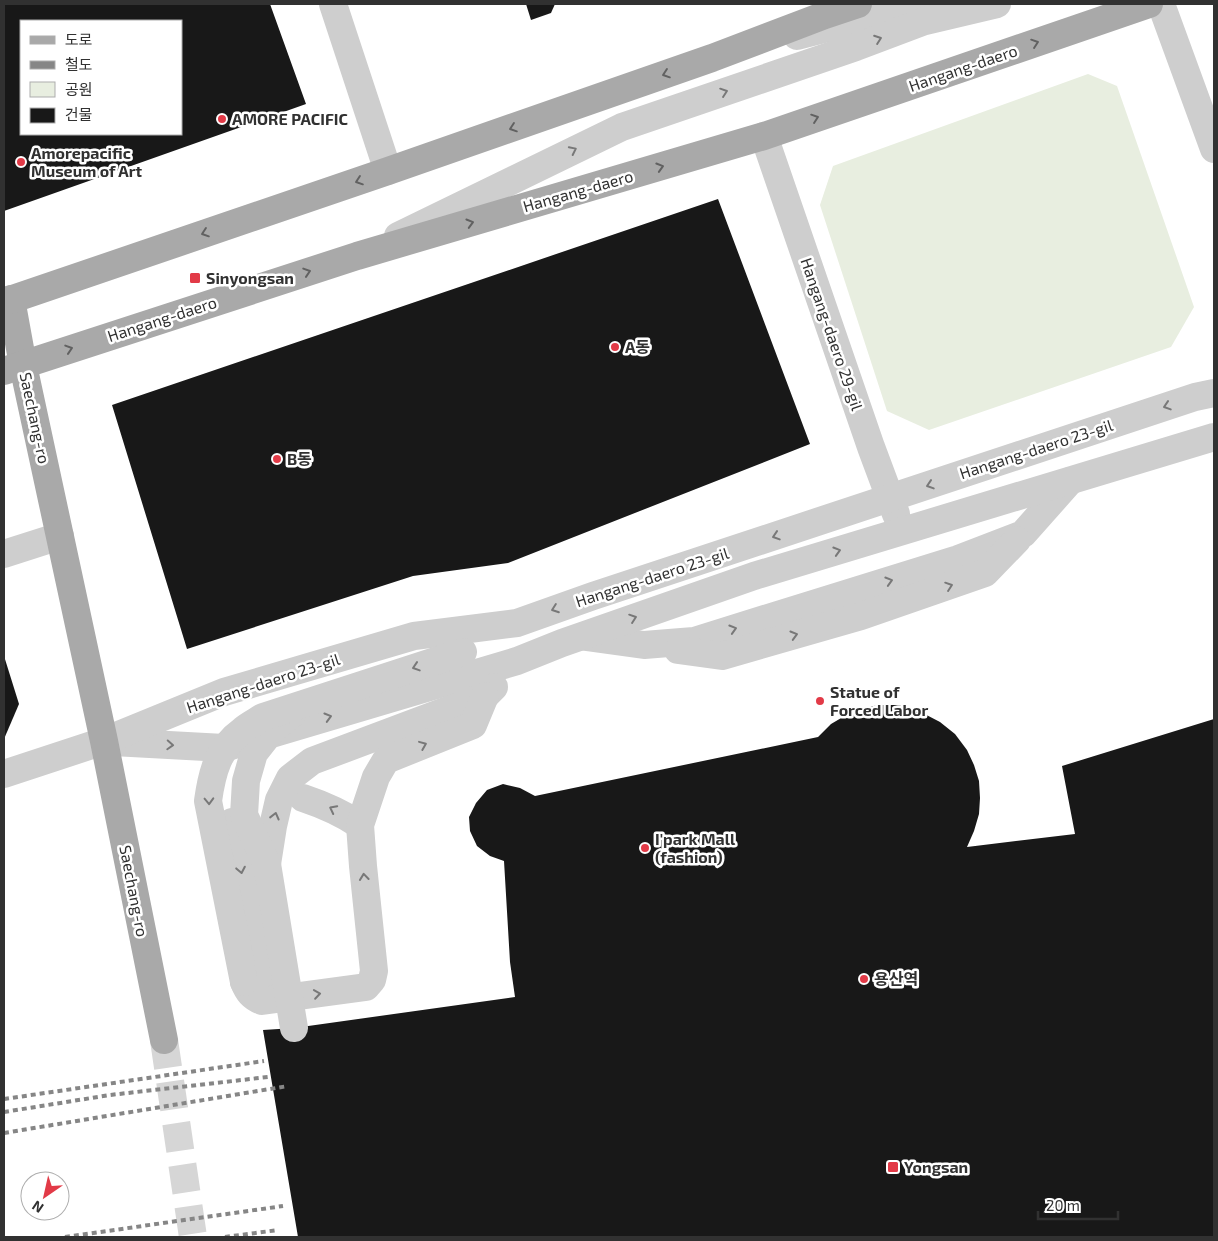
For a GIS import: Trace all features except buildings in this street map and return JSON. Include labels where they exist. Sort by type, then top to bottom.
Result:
[{"type":"main road","points":[[7,300],[388,171],[712,58],[823,9],[858,4]]},
{"type":"main road","name":"Hangang-daero","points":[[13,368],[356,256],[764,136],[1149,4]]},
{"type":"main road","name":"Saechang-ro","points":[[7,300],[13,368],[60,536],[104,741],[164,1040]]},
{"type":"street","points":[[333,4],[388,171]]},
{"type":"street","points":[[712,58],[921,4]]},
{"type":"street","points":[[356,256],[622,127],[856,47],[925,21],[997,4]]},
{"type":"street","points":[[1161,4],[1182,57],[1214,149]]},
{"type":"street","name":"Hangang-daero 29-gil","points":[[764,136],[902,532]]},
{"type":"street","name":"Hangang-daero 23-gil","points":[[104,741],[224,692],[414,636],[517,623],[593,596],[1195,397],[1214,393]]},
{"type":"street","name":"Hangang-daero 23-gil","points":[[104,741],[224,748],[517,661],[582,636],[754,576],[1214,438]]},
{"type":"street","points":[[582,636],[644,645],[694,641],[958,559],[1023,534],[1070,481]]},
{"type":"street","points":[[4,554],[60,536]]},
{"type":"street","points":[[480,697],[473,726],[386,760],[376,777],[360,825],[362,866],[374,971],[372,980],[366,987],[262,1001],[253,997],[244,982],[208,801],[214,766],[226,746],[243,730],[263,718],[462,652],[517,623]]},
{"type":"street","points":[[267,864],[272,826],[279,800],[290,778],[312,761],[480,697],[528,656]]},
{"type":"street","points":[[294,1028],[267,864],[244,815],[246,781],[254,753],[272,730],[304,704]]},
{"type":"street","points":[[4,774],[104,741]]},
{"type":"street","points":[[303,798],[326,806],[360,825]]},
{"type":"street","points":[[232,822],[262,984],[267,994],[279,999]]},
{"type":"green space","points":[[1088,74],[1117,86],[1194,307],[1171,347],[929,430],[887,411],[820,205],[833,166]]},
{"type":"tunnel","points":[[164,1040],[193,1237]]},
{"type":"railway","points":[[4,1099],[264,1061]]},
{"type":"railway","points":[[4,1112],[110,1095],[268,1077]]},
{"type":"railway","points":[[4,1133],[288,1086]]},
{"type":"railway","points":[[65,1237],[283,1206]]},
{"type":"railway","points":[[225,1237],[278,1230]]},
{"type":"place","name":"AMORE PACIFIC","points":[[222,119]]},
{"type":"place","name":"Amorepacific Museum of Art","points":[[21,162]]},
{"type":"place","name":"Sinyongsan","points":[[195,278]]},
{"type":"place","name":"A동","points":[[615,347]]},
{"type":"place","name":"B동","points":[[277,459]]},
{"type":"place","name":"Statue of Forced Labor","points":[[820,701]]},
{"type":"place","name":"I'park Mall (fashion)","points":[[645,848]]},
{"type":"place","name":"용산역","points":[[864,979]]},
{"type":"place","name":"Yongsan","points":[[893,1167]]}]
